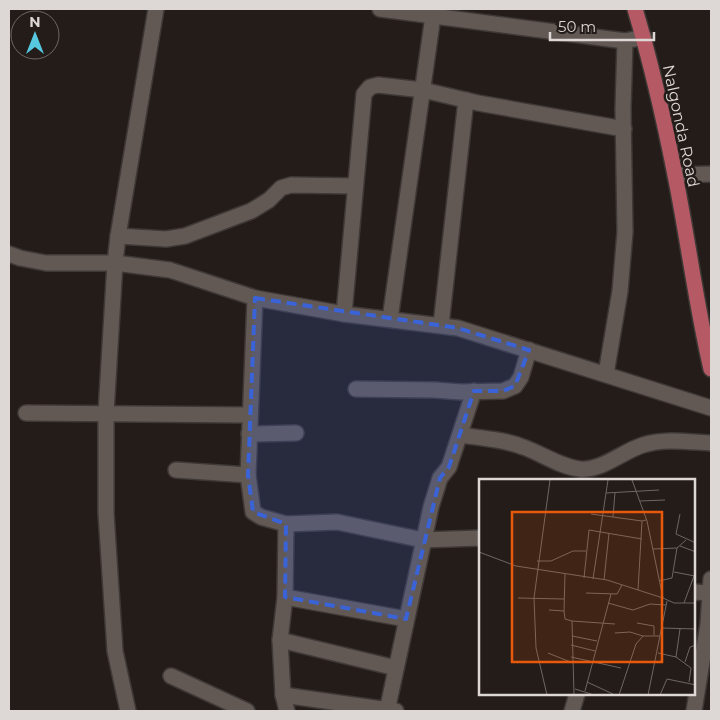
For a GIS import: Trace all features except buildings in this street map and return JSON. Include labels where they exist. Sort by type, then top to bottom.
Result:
[{"type":"main road","name":"Nalgonda Road","points":[[636,9],[675,175],[707,331],[711,369]]},
{"type":"street","points":[[128,711],[115,651],[106,513],[106,413],[118,236],[156,9]]},
{"type":"street","points":[[380,9],[486,16],[625,41],[644,37]]},
{"type":"street","points":[[390,319],[434,12]]},
{"type":"street","points":[[606,374],[620,291],[625,232],[625,41]]},
{"type":"street","points":[[344,314],[364,94],[370,87],[378,85],[423,90],[466,100],[624,129]]},
{"type":"street","points":[[441,325],[466,100]]},
{"type":"street","points":[[675,175],[711,174]]},
{"type":"street","points":[[118,236],[166,239],[185,236],[250,211],[269,200],[281,188],[292,185],[355,186]]},
{"type":"street","points":[[9,254],[46,263],[115,263],[170,270],[255,298],[344,314],[458,328],[711,408]]},
{"type":"street","points":[[255,298],[248,475],[253,512],[261,517],[286,524],[337,522],[423,540],[479,538]]},
{"type":"street","points":[[356,389],[503,391],[515,386],[521,377],[529,350]]},
{"type":"street","points":[[283,695],[390,711],[396,668],[423,540],[440,478],[449,467],[474,391]]},
{"type":"street","points":[[26,413],[249,415]]},
{"type":"street","points":[[249,434],[296,433]]},
{"type":"street","points":[[460,435],[498,440],[522,446],[581,469],[612,460],[629,450],[662,440],[711,443]]},
{"type":"street","points":[[176,470],[248,475]]},
{"type":"street","points":[[286,524],[285,597],[280,640],[283,695],[287,711]]},
{"type":"street","points":[[694,711],[706,678],[710,586],[695,592]]},
{"type":"street","points":[[285,597],[406,619]]},
{"type":"street","points":[[280,640],[396,668]]},
{"type":"street","points":[[171,676],[247,711]]},
{"type":"street","points":[[572,711],[578,695]]},
{"type":"highlighted area","points":[[255,298],[458,328],[529,350],[515,386],[503,391],[474,391],[449,467],[440,478],[406,619],[285,597],[286,524],[253,512],[248,475]]}]
